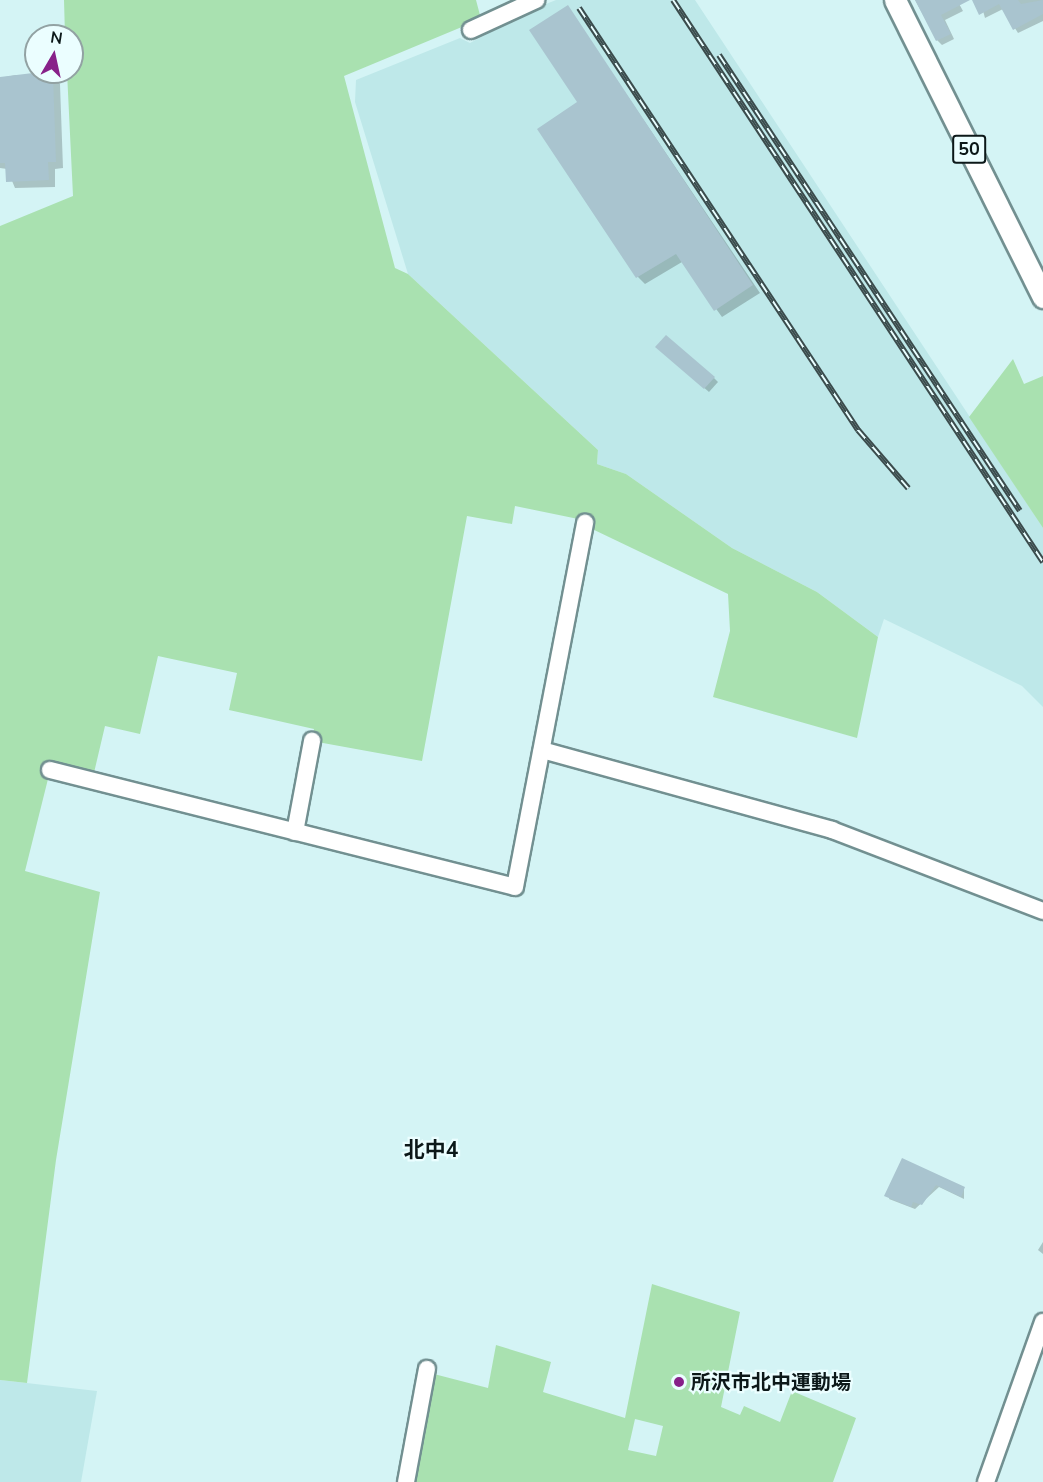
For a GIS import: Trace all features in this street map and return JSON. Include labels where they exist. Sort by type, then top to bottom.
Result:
[{"type":"main road","name":"50","points":[[895,0],[1043,297]]},
{"type":"street","points":[[471,30],[536,0]]},
{"type":"street","points":[[50,770],[515,887],[585,523]]},
{"type":"street","points":[[295,832],[312,741]]},
{"type":"street","points":[[542,750],[832,830],[1043,911]]},
{"type":"street","points":[[987,1482],[1043,1322]]},
{"type":"street","points":[[406,1482],[427,1369]]},
{"type":"shaded area","points":[[556,0],[695,0],[1043,528],[1043,707],[1022,686],[884,619],[878,637],[817,592],[732,548],[626,474],[597,464],[598,450],[408,274],[355,102],[356,80],[460,38],[470,43],[487,34],[491,26]]},
{"type":"shaded area","points":[[0,1380],[97,1391],[81,1482],[0,1482]]},
{"type":"green space","points":[[64,0],[476,0],[481,19],[344,76],[395,268],[408,274],[598,450],[597,464],[626,474],[732,548],[817,592],[878,637],[857,738],[713,697],[730,631],[728,594],[588,527],[588,521],[515,506],[512,524],[467,516],[422,761],[312,741],[314,729],[229,710],[237,673],[158,656],[140,734],[105,726],[93,777],[51,767],[25,871],[100,892],[56,1160],[27,1383],[0,1380],[0,226],[73,196],[68,84],[84,84],[84,24],[65,24]]},
{"type":"green space","points":[[1013,359],[1024,384],[1043,376],[1043,528],[969,417]]},
{"type":"green space","name":"所沢市北中運動場","points":[[652,1284],[740,1312],[721,1407],[740,1415],[744,1406],[780,1422],[792,1391],[856,1418],[833,1482],[411,1482],[434,1374],[488,1388],[496,1345],[551,1362],[543,1392],[625,1418]],"holes":[[[635,1419],[663,1426],[656,1456],[628,1450]]]},
{"type":"building","points":[[915,0],[970,0],[941,15],[951,34],[936,41]]},
{"type":"building","points":[[972,0],[1018,0],[1021,4],[1043,0],[1043,14],[1013,30],[999,4],[979,15]]},
{"type":"building","points":[[568,5],[753,285],[714,311],[676,254],[636,278],[537,129],[577,102],[529,30]]},
{"type":"building","points":[[24,74],[24,84],[53,84],[56,162],[48,162],[49,180],[6,182],[5,163],[0,163],[0,77]]},
{"type":"building","points":[[666,335],[715,377],[704,389],[655,347]]},
{"type":"building","points":[[902,1158],[965,1187],[961,1197],[936,1185],[922,1205],[913,1202],[911,1207],[884,1196]]},
{"type":"railway","points":[[673,0],[1043,562]]},
{"type":"railway","points":[[579,8],[858,430],[908,488]]},
{"type":"railway","points":[[719,55],[1020,511]]},
{"type":"place","name":"所沢市北中運動場","points":[[679,1382]]},
{"type":"district","name":"北中4","points":[[431,1150]]}]
